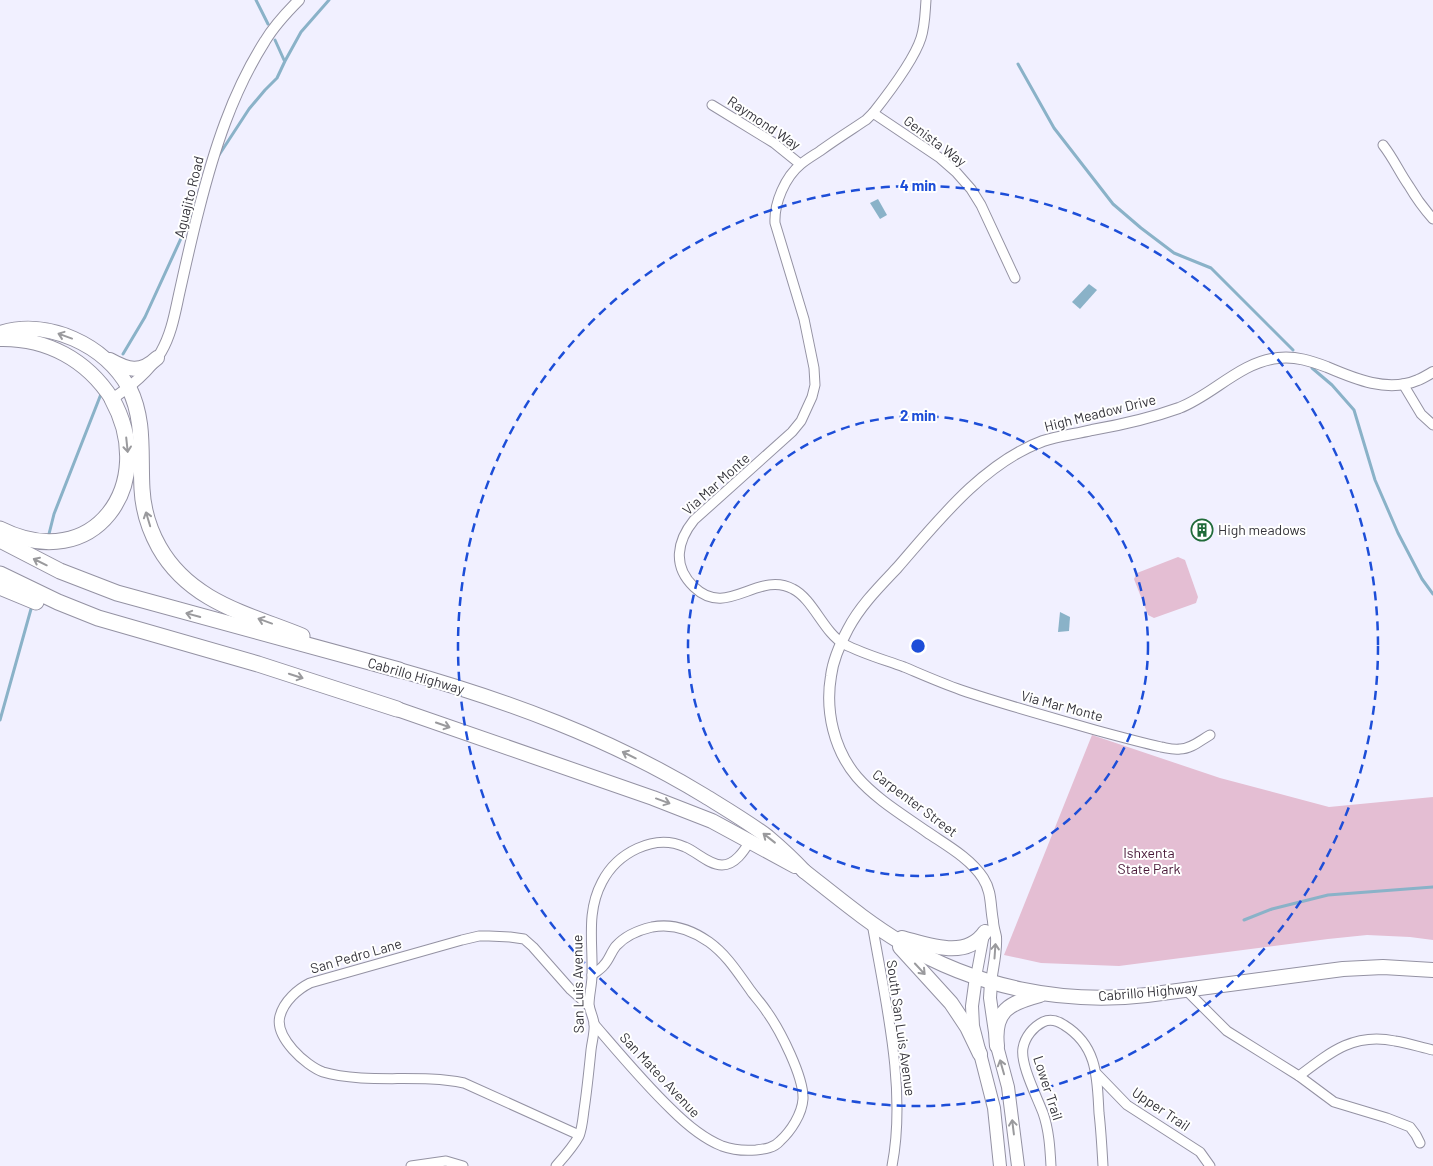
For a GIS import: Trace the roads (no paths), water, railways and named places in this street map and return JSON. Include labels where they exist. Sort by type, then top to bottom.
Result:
[{"type":"highway","points":[[128,388],[136,406],[141,428],[142,489],[146,514],[158,544],[174,568],[195,588],[218,602],[309,639],[341,655]]},
{"type":"highway","points":[[0,529],[32,541],[57,542],[82,535],[108,515],[115,506],[122,491],[126,480],[128,463],[126,431],[112,399]]},
{"type":"highway","name":"Cabrillo Highway","points":[[0,540],[60,571],[117,593],[399,670]]},
{"type":"highway","name":"Cabrillo Highway","points":[[0,574],[58,602],[98,618],[258,664],[397,710]]},
{"type":"highway","points":[[0,587],[56,609],[98,618]]},
{"type":"main road","points":[[0,333],[28,329],[52,332],[75,340],[131,369],[144,367],[157,358]]},
{"type":"main road","points":[[0,339],[36,343],[68,355],[91,372],[112,399]]},
{"type":"main road","points":[[97,352],[114,367],[128,388]]},
{"type":"main road","name":"Cabrillo Highway","points":[[399,670],[507,703],[583,733],[634,757],[677,780],[750,824],[784,850],[804,871],[887,934],[926,957],[991,982],[1045,994],[1117,997],[1348,969],[1393,967],[1433,970]]},
{"type":"main road","name":"Cabrillo Highway","points":[[397,710],[666,803],[712,821],[804,871]]},
{"type":"main road","points":[[887,934],[954,949],[972,944],[980,938],[989,926]]},
{"type":"main road","points":[[887,934],[951,1003],[967,1027],[980,1054]]},
{"type":"main road","name":"Carpenter Street","points":[[976,977],[972,999],[974,1033],[994,1108],[1000,1166]]},
{"type":"main road","name":"Carpenter Street","points":[[991,982],[990,998],[997,1046],[1008,1087],[1018,1166]]},
{"type":"main road","points":[[997,1046],[997,1024],[1003,1012],[1021,1001],[1045,994]]},
{"type":"street","name":"Aguajito Road","points":[[112,399],[140,379],[157,358],[164,345],[172,327],[198,212],[212,158],[225,121],[243,79],[266,39],[299,0]]},
{"type":"street","name":"Via Mar Monte","points":[[926,0],[925,20],[916,51],[873,113],[866,120],[800,164],[790,176],[777,203],[775,223],[804,319],[814,368],[815,385],[812,397],[801,421],[792,432],[694,520],[686,530],[679,550],[682,569],[692,586],[706,596],[716,599],[725,599],[766,584],[776,584],[791,588],[802,596],[842,643],[959,689],[1009,706],[1146,744],[1181,750],[1210,735]]},
{"type":"street","name":"Raymond Way","points":[[712,104],[774,143],[800,164]]},
{"type":"street","name":"Genista Way","points":[[873,113],[940,158],[971,189],[981,205],[1015,278]]},
{"type":"street","points":[[1383,145],[1394,158],[1408,186],[1433,219]]},
{"type":"street","name":"High Meadow Drive","points":[[842,643],[851,624],[866,602],[960,498],[999,464],[1030,446],[1046,440],[1112,426],[1178,408],[1201,397],[1248,368],[1276,358],[1307,360],[1369,382],[1386,385],[1418,381],[1433,372]]},
{"type":"street","points":[[1403,384],[1421,414],[1433,425]]},
{"type":"street","name":"Carpenter Street","points":[[842,643],[830,677],[829,700],[831,719],[844,757],[856,775],[880,799],[954,851],[978,871],[986,884],[991,898],[989,926],[976,977]]},
{"type":"street","name":"San Luis Avenue","points":[[556,1166],[579,1135],[587,1093],[594,1024],[589,1006],[592,975],[590,926],[602,882],[610,869],[620,860],[647,844],[666,842],[685,847],[712,863],[722,865],[737,858],[750,841]]},
{"type":"street","name":"South San Luis Avenue","points":[[872,923],[892,1041],[898,1102],[897,1132],[892,1166]]},
{"type":"street","name":"San Mateo Avenue","points":[[592,975],[604,966],[615,947],[626,938],[644,930],[665,926],[678,926],[710,943],[734,965],[752,993],[768,1012],[785,1043],[802,1088],[803,1100],[800,1111],[786,1136],[776,1145],[764,1149],[742,1151],[722,1146],[694,1131],[652,1091],[594,1024]]},
{"type":"street","name":"Carpenter Street","points":[[989,926],[995,933],[996,952],[991,982]]},
{"type":"street","name":"San Pedro Lane","points":[[579,1135],[464,1082],[454,1080],[345,1077],[322,1072],[299,1058],[282,1033],[279,1024],[280,1016],[286,1004],[293,995],[310,983],[479,936],[524,939],[539,953],[571,990],[589,1006]]},
{"type":"street","points":[[1186,990],[1227,1031],[1299,1076],[1334,1102],[1410,1127],[1420,1143]]},
{"type":"street","name":"Lower Trail","points":[[1051,1166],[1050,1146],[1044,1115],[1022,1051],[1024,1042],[1030,1032],[1043,1022],[1050,1020],[1059,1022],[1072,1030],[1087,1048],[1093,1059],[1097,1074],[1103,1166]]},
{"type":"street","points":[[1299,1076],[1332,1051],[1348,1044],[1365,1040],[1384,1039],[1433,1050]]},
{"type":"street","name":"Upper Trail","points":[[1097,1074],[1127,1105],[1200,1152],[1210,1166]]},
{"type":"street","points":[[411,1166],[446,1161],[463,1166]]},
{"type":"water","points":[[878,199],[887,215],[880,219],[870,203]]},
{"type":"water","points":[[1089,284],[1097,290],[1080,309],[1072,302]]},
{"type":"water","points":[[1060,612],[1070,617],[1069,631],[1058,632]]},
{"type":"waterway","points":[[256,0],[268,24]]},
{"type":"waterway","points":[[219,155],[249,109],[277,78],[301,32],[329,0]]},
{"type":"waterway","points":[[275,40],[284,60]]},
{"type":"waterway","points":[[1018,64],[1054,128],[1113,204],[1174,253],[1211,268],[1293,350]]},
{"type":"waterway","points":[[123,354],[145,317],[194,210]]},
{"type":"waterway","points":[[1312,368],[1332,385],[1354,410],[1375,480],[1398,533],[1422,579],[1433,594]]},
{"type":"waterway","points":[[49,534],[54,514],[101,394]]},
{"type":"waterway","points":[[0,720],[31,609]]},
{"type":"waterway","points":[[1244,920],[1272,909],[1328,895],[1433,887]]},
{"type":"place","name":"High meadows","points":[[1202,530]]},
{"type":"park label","name":"Ishxenta State Park","points":[[1149,862]]}]
